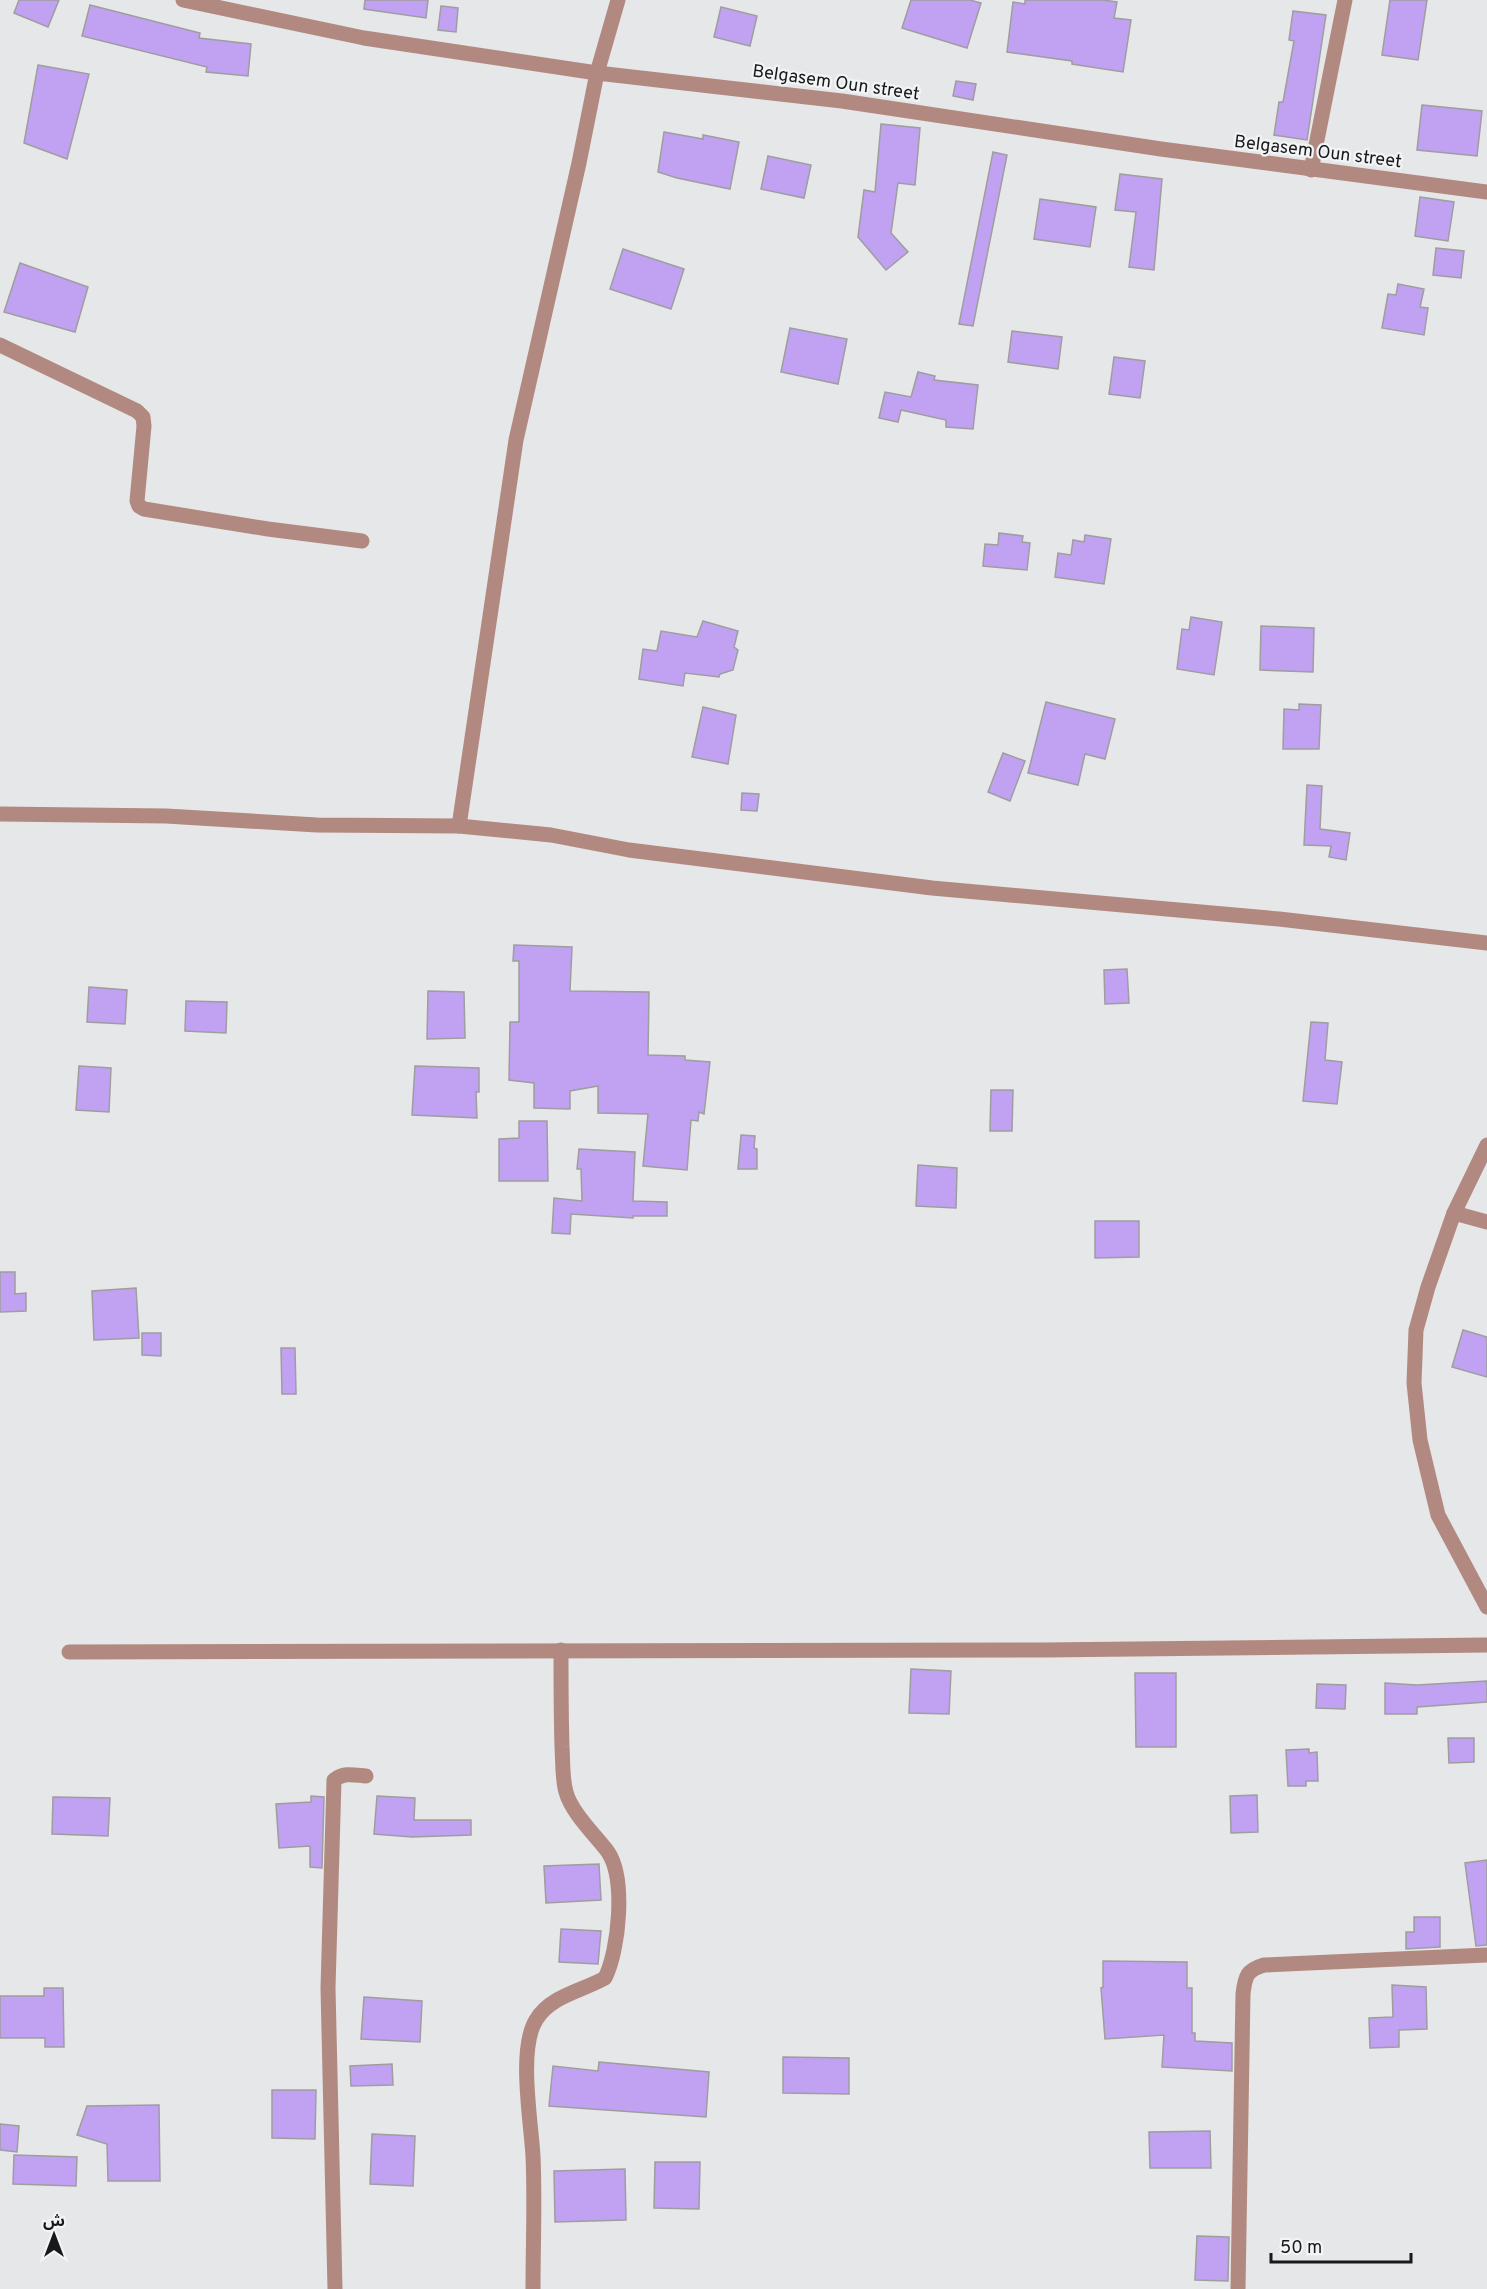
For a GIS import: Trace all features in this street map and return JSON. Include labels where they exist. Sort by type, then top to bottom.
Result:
[{"type":"street","name":"Belgasem Oun street","points":[[183,0],[364,38],[597,73],[842,101],[1161,149],[1487,192]]},
{"type":"street","points":[[459,826],[516,440],[579,163],[597,73],[618,0]]},
{"type":"street","points":[[1311,170],[1345,0]]},
{"type":"street","points":[[0,345],[136,411],[143,417],[137,501],[144,509],[362,541]]},
{"type":"street","points":[[0,814],[154,816],[317,825],[459,826],[551,835],[629,850],[932,888],[1267,918],[1487,943]]},
{"type":"street","points":[[1487,1145],[1454,1213],[1428,1287],[1416,1329],[1414,1383],[1420,1440],[1438,1515],[1487,1607]]},
{"type":"street","points":[[1454,1213],[1487,1222]]},
{"type":"street","points":[[69,1652],[1043,1650],[1487,1645]]},
{"type":"street","points":[[533,2289],[533,2157],[526,2056],[529,2038],[534,2021],[545,2007],[605,1978],[615,1942],[618,1908],[616,1869],[608,1853],[593,1836],[567,1796],[564,1782],[561,1716],[561,1650]]},
{"type":"street","points":[[335,2289],[328,1988],[334,1780],[340,1775],[366,1776]]},
{"type":"street","points":[[1238,2289],[1244,1978],[1251,1969],[1264,1965],[1487,1955]]},
{"type":"building","points":[[19,0],[59,0],[48,27],[14,13]]},
{"type":"building","points":[[365,0],[428,0],[426,18],[364,9]]},
{"type":"building","points":[[911,0],[970,0],[981,3],[967,48],[902,28]]},
{"type":"building","points":[[1025,0],[1117,2],[1114,18],[1131,20],[1123,72],[1072,64],[1072,61],[1007,52],[1013,2],[1025,4]]},
{"type":"building","points":[[1390,0],[1427,0],[1418,60],[1382,55]]},
{"type":"building","points":[[90,5],[200,33],[199,38],[251,44],[248,76],[206,72],[207,67],[82,36]]},
{"type":"building","points":[[441,6],[458,8],[456,32],[438,30]]},
{"type":"building","points":[[721,7],[757,16],[750,46],[714,37]]},
{"type":"building","points":[[1293,11],[1326,15],[1307,140],[1274,135],[1279,102],[1283,102],[1294,41],[1289,40]]},
{"type":"building","points":[[38,65],[89,74],[67,159],[24,143]]},
{"type":"building","points":[[956,81],[976,84],[973,100],[953,96]]},
{"type":"building","points":[[1422,105],[1482,111],[1477,156],[1417,150]]},
{"type":"building","points":[[881,124],[920,128],[915,185],[898,183],[891,233],[908,252],[886,270],[858,237],[864,190],[875,192]]},
{"type":"building","points":[[664,132],[703,139],[703,135],[739,142],[730,189],[658,172]]},
{"type":"building","points":[[993,152],[1007,155],[973,326],[959,324]]},
{"type":"building","points":[[768,156],[811,165],[804,198],[761,189]]},
{"type":"building","points":[[1120,174],[1162,179],[1154,270],[1129,267],[1136,212],[1115,210]]},
{"type":"building","points":[[1420,197],[1454,202],[1448,241],[1415,236]]},
{"type":"building","points":[[1040,199],[1096,207],[1090,247],[1034,239]]},
{"type":"building","points":[[1436,248],[1464,251],[1461,278],[1433,275]]},
{"type":"building","points":[[623,249],[684,269],[671,309],[610,289]]},
{"type":"building","points":[[20,263],[88,287],[75,332],[4,312]]},
{"type":"building","points":[[1398,284],[1424,289],[1420,307],[1428,308],[1424,335],[1382,328],[1388,294],[1396,295]]},
{"type":"building","points":[[790,328],[847,339],[838,384],[781,372]]},
{"type":"building","points":[[1012,331],[1062,337],[1058,369],[1008,362]]},
{"type":"building","points":[[1114,357],[1145,361],[1140,398],[1109,394]]},
{"type":"building","points":[[918,372],[935,376],[934,380],[978,385],[973,429],[946,427],[946,420],[901,410],[898,422],[879,418],[885,392],[911,397]]},
{"type":"building","points":[[999,533],[1023,536],[1022,542],[1030,543],[1027,570],[983,566],[985,544],[998,545]]},
{"type":"building","points":[[1085,535],[1111,539],[1104,584],[1055,577],[1058,553],[1071,555],[1073,540],[1084,542]]},
{"type":"building","points":[[1191,617],[1222,622],[1214,675],[1177,669],[1182,629],[1189,630]]},
{"type":"building","points":[[703,621],[738,631],[734,647],[738,650],[733,670],[720,674],[719,677],[685,673],[683,686],[639,679],[643,649],[657,651],[661,631],[697,637]]},
{"type":"building","points":[[1261,626],[1314,628],[1313,672],[1260,670]]},
{"type":"building","points":[[1046,702],[1115,719],[1105,759],[1085,754],[1078,785],[1028,773]]},
{"type":"building","points":[[1299,704],[1321,705],[1319,749],[1283,749],[1284,709],[1299,710]]},
{"type":"building","points":[[703,707],[736,715],[728,764],[692,757]]},
{"type":"building","points":[[1003,753],[1025,761],[1010,801],[988,792]]},
{"type":"building","points":[[1307,785],[1322,786],[1320,829],[1350,833],[1346,860],[1329,857],[1331,846],[1304,845]]},
{"type":"building","points":[[742,793],[759,794],[757,811],[741,810]]},
{"type":"building","points":[[514,945],[572,947],[570,991],[649,992],[648,1055],[685,1056],[685,1060],[710,1062],[704,1114],[699,1112],[698,1121],[691,1120],[687,1170],[643,1166],[648,1114],[598,1113],[598,1086],[570,1091],[570,1109],[534,1108],[534,1083],[509,1080],[510,1022],[519,1022],[519,961],[513,961]]},
{"type":"building","points":[[1127,969],[1129,1003],[1105,1004],[1104,970]]},
{"type":"building","points":[[89,987],[127,990],[125,1024],[87,1022]]},
{"type":"building","points":[[428,991],[464,992],[465,1038],[427,1039]]},
{"type":"building","points":[[186,1001],[227,1002],[226,1033],[185,1031]]},
{"type":"building","points":[[1311,1022],[1328,1023],[1325,1060],[1342,1062],[1337,1104],[1303,1101]]},
{"type":"building","points":[[79,1066],[111,1068],[109,1112],[76,1110]]},
{"type":"building","points":[[415,1066],[479,1068],[479,1092],[476,1092],[477,1118],[412,1115]]},
{"type":"building","points":[[991,1090],[1013,1090],[1012,1131],[990,1131]]},
{"type":"building","points":[[519,1121],[547,1121],[548,1181],[499,1181],[499,1139],[519,1138]]},
{"type":"building","points":[[741,1135],[755,1136],[757,1169],[738,1169]]},
{"type":"building","points":[[579,1149],[635,1152],[633,1201],[667,1202],[667,1216],[633,1216],[633,1218],[571,1214],[570,1234],[552,1233],[554,1198],[582,1201],[581,1169],[577,1169]]},
{"type":"building","points":[[918,1165],[957,1168],[956,1208],[916,1206]]},
{"type":"building","points":[[1095,1221],[1139,1221],[1139,1257],[1095,1258]]},
{"type":"building","points":[[0,1272],[15,1272],[15,1294],[26,1293],[26,1311],[0,1312]]},
{"type":"building","points":[[136,1288],[139,1338],[94,1340],[92,1291]]},
{"type":"building","points":[[1463,1330],[1487,1337],[1487,1377],[1452,1367]]},
{"type":"building","points":[[142,1333],[161,1333],[161,1356],[142,1355]]},
{"type":"building","points":[[281,1348],[295,1348],[296,1394],[282,1394]]},
{"type":"building","points":[[911,1669],[951,1671],[949,1714],[909,1713]]},
{"type":"building","points":[[1135,1673],[1176,1673],[1176,1747],[1136,1747]]},
{"type":"building","points":[[1487,1681],[1487,1702],[1417,1707],[1417,1714],[1385,1714],[1385,1683],[1417,1685]]},
{"type":"building","points":[[1317,1684],[1346,1685],[1345,1709],[1316,1708]]},
{"type":"building","points":[[1448,1738],[1474,1738],[1474,1762],[1449,1763]]},
{"type":"building","points":[[1309,1749],[1309,1753],[1317,1752],[1318,1781],[1306,1781],[1306,1786],[1288,1786],[1286,1750]]},
{"type":"building","points":[[1257,1795],[1258,1832],[1231,1833],[1230,1796]]},
{"type":"building","points":[[311,1796],[324,1797],[322,1868],[310,1867],[310,1846],[279,1848],[276,1804],[311,1802]]},
{"type":"building","points":[[377,1796],[415,1798],[414,1820],[471,1820],[471,1835],[412,1837],[374,1834]]},
{"type":"building","points":[[53,1797],[110,1798],[108,1836],[52,1834]]},
{"type":"building","points":[[1487,1860],[1487,1945],[1476,1946],[1465,1863]]},
{"type":"building","points":[[599,1864],[601,1900],[546,1903],[544,1866]]},
{"type":"building","points":[[1414,1917],[1440,1917],[1440,1947],[1406,1949],[1406,1932],[1414,1932]]},
{"type":"building","points":[[561,1929],[601,1931],[598,1964],[559,1962]]},
{"type":"building","points":[[1103,1961],[1187,1962],[1187,1988],[1192,1988],[1192,2033],[1195,2033],[1195,2041],[1232,2043],[1232,2071],[1162,2067],[1164,2035],[1105,2039],[1101,1988],[1103,1987]]},
{"type":"building","points":[[1392,1985],[1426,1987],[1427,2029],[1399,2030],[1399,2047],[1370,2048],[1369,2018],[1393,2017]]},
{"type":"building","points":[[44,1988],[63,1988],[64,2047],[45,2047],[45,2038],[0,2038],[0,1996],[44,1996]]},
{"type":"building","points":[[364,1997],[422,2001],[420,2042],[361,2039]]},
{"type":"building","points":[[783,2057],[849,2058],[849,2094],[783,2093]]},
{"type":"building","points":[[599,2062],[709,2072],[706,2117],[549,2106],[553,2066],[598,2071]]},
{"type":"building","points":[[392,2064],[393,2085],[351,2086],[350,2066]]},
{"type":"building","points":[[272,2090],[316,2090],[315,2139],[272,2138]]},
{"type":"building","points":[[159,2105],[160,2181],[108,2181],[107,2144],[77,2135],[87,2106]]},
{"type":"building","points":[[0,2124],[19,2126],[17,2152],[0,2150]]},
{"type":"building","points":[[1210,2131],[1211,2168],[1150,2168],[1149,2132]]},
{"type":"building","points":[[372,2134],[415,2136],[413,2186],[370,2184]]},
{"type":"building","points":[[14,2155],[77,2157],[76,2186],[13,2184]]},
{"type":"building","points":[[655,2162],[700,2162],[699,2209],[654,2208]]},
{"type":"building","points":[[625,2169],[626,2220],[555,2222],[554,2171]]},
{"type":"building","points":[[1197,2236],[1229,2237],[1228,2281],[1195,2280]]}]
